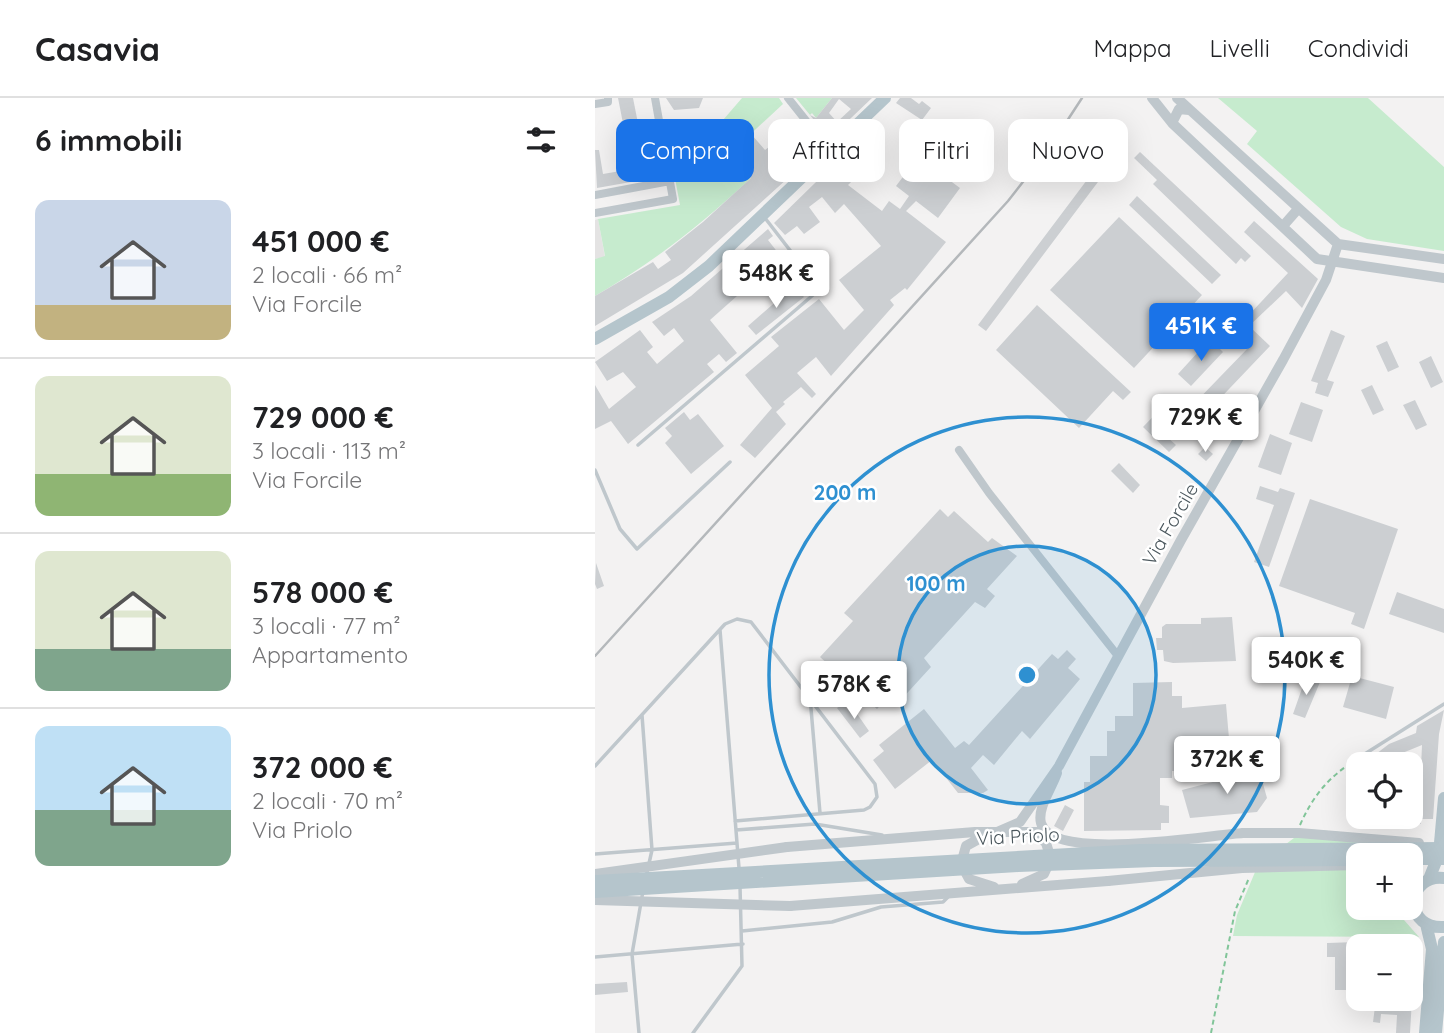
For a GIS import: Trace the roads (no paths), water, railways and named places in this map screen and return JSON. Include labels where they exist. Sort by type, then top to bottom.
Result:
[{"type":"main road","points":[[864,119],[885,98]]},
{"type":"main road","points":[[595,339],[679,290],[800,182]]},
{"type":"main road","points":[[1444,798],[1439,854],[1429,879],[1415,892],[1413,901],[1419,918],[1426,924],[1444,927]]},
{"type":"main road","name":"Via Priolo","points":[[595,881],[1140,850],[1444,847]]},
{"type":"main road","points":[[1423,859],[1444,859]]},
{"type":"main road","name":"Via Priolo","points":[[595,890],[1018,866],[1154,861],[1346,862]]},
{"type":"main road","points":[[1429,879],[1444,878]]},
{"type":"main road","points":[[1425,1033],[1432,949],[1426,924]]},
{"type":"main road","points":[[1436,1033],[1444,942]]},
{"type":"street","points":[[595,104],[608,102],[608,98]]},
{"type":"street","points":[[655,98],[659,119]]},
{"type":"street","points":[[788,98],[805,119]]},
{"type":"street","points":[[1152,98],[1172,123],[1317,259],[1444,278]]},
{"type":"street","points":[[1177,98],[1338,244],[1444,260]]},
{"type":"street","points":[[1172,123],[1179,109],[1189,110]]},
{"type":"street","points":[[595,195],[665,182]]},
{"type":"street","points":[[595,213],[673,199],[670,182]]},
{"type":"street","points":[[1283,226],[1298,209]]},
{"type":"street","name":"Via Forcile","points":[[1059,766],[1244,432],[1325,279],[1338,244]]},
{"type":"street","points":[[1415,274],[1418,255]]},
{"type":"street","points":[[959,450],[989,493],[1118,656]]},
{"type":"street","points":[[1059,766],[1040,812],[1039,833],[1050,850],[1049,867],[1034,880],[1004,888],[975,883],[961,864],[966,846],[1020,822],[1059,766]]},
{"type":"street","points":[[595,873],[787,847],[891,837],[995,832],[1039,833],[1074,844],[1161,842],[1243,832],[1299,833],[1444,847]]},
{"type":"street","points":[[595,900],[790,906],[1242,868],[1346,863]]},
{"type":"lane","points":[[638,445],[820,289],[764,216]]},
{"type":"lane","points":[[595,470],[620,529],[637,549],[730,462]]},
{"type":"lane","points":[[595,766],[720,629],[731,620],[751,622],[810,697],[877,790],[870,807],[735,821]]},
{"type":"lane","points":[[693,1033],[742,966],[740,880],[720,629]]},
{"type":"lane","points":[[810,697],[820,813]]},
{"type":"lane","points":[[1368,752],[1444,704]]},
{"type":"lane","points":[[639,1033],[632,954],[652,850],[642,715]]},
{"type":"lane","points":[[736,830],[815,824],[891,837]]},
{"type":"lane","points":[[595,854],[737,842]]},
{"type":"lane","points":[[595,890],[740,880]]},
{"type":"lane","points":[[742,931],[832,922],[881,907],[943,902],[950,894]]},
{"type":"lane","points":[[595,957],[743,944]]},
{"type":"railway","points":[[595,656],[1008,201],[1048,150],[1082,98]]}]
